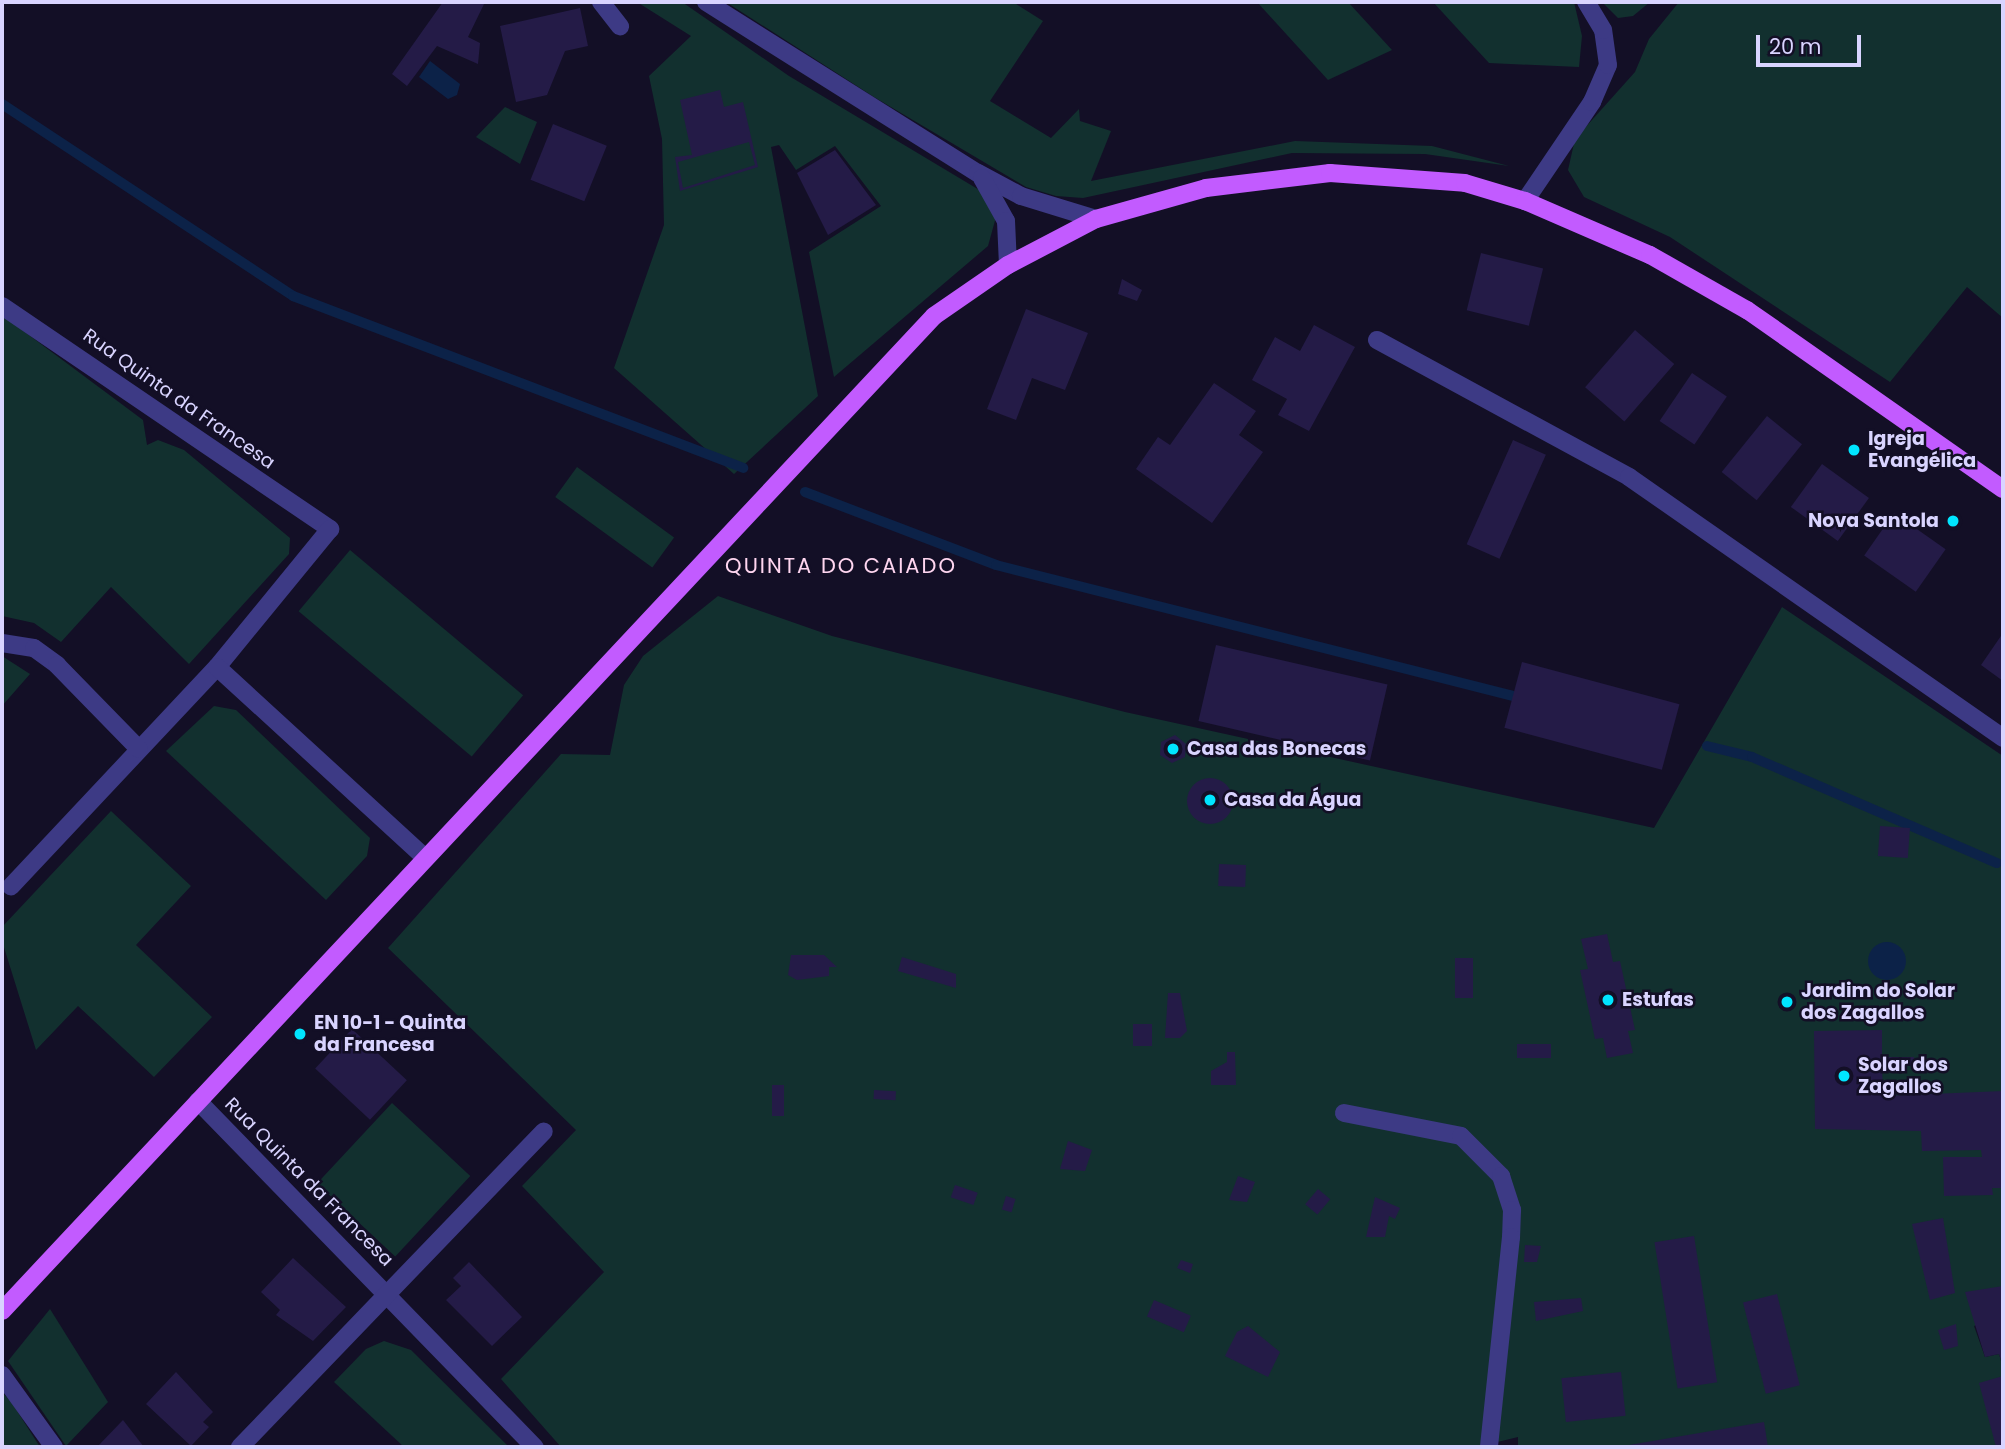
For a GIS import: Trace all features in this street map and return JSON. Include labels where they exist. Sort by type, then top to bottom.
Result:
[{"type":"main road","points":[[2,1311],[424,857],[934,316],[1008,265],[1096,219],[1206,188],[1330,173],[1465,183],[1525,201],[1650,255],[1746,310],[2003,489]]},
{"type":"street","points":[[601,2],[620,26]]},
{"type":"street","points":[[706,2],[978,173],[1021,196],[1096,219]]},
{"type":"street","points":[[1525,201],[1592,102],[1608,65],[1603,30],[1586,2]]},
{"type":"street","points":[[978,173],[1006,221],[1008,265]]},
{"type":"street","name":"Rua Quinta da Francesa","points":[[2,306],[330,529],[217,667]]},
{"type":"street","points":[[1377,340],[1629,477],[2003,738]]},
{"type":"street","points":[[2,643],[34,649],[57,666],[139,749]]},
{"type":"street","points":[[11,886],[217,667],[424,857]]},
{"type":"street","name":"Rua Quinta da Francesa","points":[[198,1101],[389,1293],[407,1322],[535,1447]]},
{"type":"street","points":[[1344,1113],[1461,1136],[1501,1176],[1511,1237],[1489,1447]]},
{"type":"street","name":"Rua Quinta da Francesa","points":[[240,1447],[544,1131]]},
{"type":"street","points":[[2,1375],[54,1447]]},
{"type":"green space","points":[[637,2],[682,2],[789,76],[981,191],[996,217],[988,246],[834,377],[809,252],[881,206],[835,146],[796,170],[779,145],[771,147],[818,396],[734,474],[614,368],[664,225],[662,139],[649,76],[691,36]]},
{"type":"green space","points":[[726,2],[1013,2],[1043,21],[990,101],[1051,138],[1079,109],[1080,121],[1111,131],[1091,181],[1295,141],[1432,146],[1509,166],[1425,154],[1292,153],[1083,198],[1056,196],[1026,187],[874,97]]},
{"type":"green space","points":[[1257,2],[1348,2],[1392,50],[1328,80]]},
{"type":"green space","points":[[1433,2],[1574,2],[1582,36],[1579,67],[1489,63]]},
{"type":"green space","points":[[1602,2],[1650,2],[1633,16],[1618,18]]},
{"type":"green space","points":[[1679,2],[2003,2],[2003,318],[1967,287],[1890,382],[1670,237],[1584,197],[1568,170],[1575,139],[1635,72],[1649,39]]},
{"type":"green space","points":[[505,107],[537,122],[520,164],[476,137]]},
{"type":"green space","points":[[2,315],[143,420],[147,445],[158,440],[184,450],[290,538],[289,554],[189,664],[111,587],[61,642],[34,623],[2,616]]},
{"type":"green space","points":[[577,467],[674,538],[652,567],[555,497]]},
{"type":"green space","points":[[350,550],[523,695],[472,757],[299,611]]},
{"type":"green space","points":[[718,596],[832,636],[1125,712],[1654,828],[1782,607],[2003,756],[2003,1315],[1974,1326],[1985,1357],[1999,1354],[2003,1368],[2003,1447],[1518,1447],[1518,1437],[1477,1447],[561,1447],[501,1379],[604,1272],[522,1186],[576,1130],[388,948],[561,754],[610,755],[624,685],[643,656]]},
{"type":"green space","points":[[2,656],[30,674],[2,706]]},
{"type":"green space","points":[[214,706],[236,710],[370,838],[367,856],[326,900],[166,751]]},
{"type":"green space","points":[[111,811],[191,886],[136,945],[212,1017],[154,1077],[78,1006],[36,1050],[2,941],[2,927]]},
{"type":"green space","points":[[392,1103],[470,1176],[395,1256],[317,1183]]},
{"type":"green space","points":[[50,1309],[108,1402],[66,1446],[8,1361]]},
{"type":"green space","points":[[384,1341],[411,1350],[509,1447],[404,1447],[334,1382],[366,1349]]},
{"type":"green space","points":[[2,1392],[12,1403],[40,1447],[2,1447]]},
{"type":"water","points":[[430,61],[460,84],[457,95],[448,99],[419,77]]},
{"type":"water","points":[[1887,942],[1901,947],[1906,961],[1901,975],[1887,980],[1873,975],[1868,961],[1873,947]]},
{"type":"building","points":[[443,2],[485,2],[468,37],[480,43],[478,64],[437,46],[407,86],[392,74]]},
{"type":"building","points":[[580,8],[588,46],[565,51],[547,95],[516,102],[500,26]]},
{"type":"building","points":[[720,90],[724,107],[743,102],[758,167],[680,191],[675,157],[692,155],[680,100]],"holes":[[[749,142],[755,165],[683,188],[678,162]]]},
{"type":"building","points":[[553,124],[607,146],[584,201],[531,180]]},
{"type":"building","points":[[835,150],[876,205],[828,235],[797,173]]},
{"type":"building","points":[[1481,253],[1543,268],[1529,326],[1467,310]]},
{"type":"building","points":[[1122,279],[1142,290],[1137,301],[1118,294]]},
{"type":"building","points":[[1026,309],[1088,333],[1065,390],[1032,378],[1016,420],[987,409]]},
{"type":"building","points":[[1314,325],[1355,347],[1309,431],[1278,415],[1287,399],[1252,380],[1275,337],[1300,351]]},
{"type":"building","points":[[1635,330],[1674,364],[1624,421],[1585,387]]},
{"type":"building","points":[[1692,373],[1727,396],[1694,445],[1660,421]]},
{"type":"building","points":[[1214,383],[1256,411],[1239,435],[1263,452],[1212,523],[1136,469],[1158,437],[1170,445]]},
{"type":"building","points":[[1767,416],[1802,444],[1757,500],[1722,472]]},
{"type":"building","points":[[1513,440],[1546,455],[1500,559],[1467,544]]},
{"type":"building","points":[[1822,464],[1869,498],[1838,541],[1791,507]]},
{"type":"building","points":[[1894,513],[1946,549],[1916,592],[1864,556]]},
{"type":"building","points":[[2003,633],[2003,681],[1981,665]]},
{"type":"building","points":[[1216,645],[1387,685],[1370,761],[1198,721]]},
{"type":"building","points":[[1522,662],[1679,704],[1662,770],[1504,728]]},
{"type":"building","name":"Casa das Bonecas","points":[[1175,735],[1186,744],[1185,757],[1172,763],[1160,755],[1161,742]]},
{"type":"building","name":"Casa da Água","points":[[1210,778],[1226,785],[1233,801],[1226,817],[1210,824],[1194,817],[1187,801],[1194,785]]},
{"type":"building","points":[[1880,826],[1910,828],[1908,858],[1878,856]]},
{"type":"building","points":[[1219,864],[1246,865],[1245,887],[1218,886]]},
{"type":"building","name":"Estufas","points":[[1607,934],[1613,962],[1620,961],[1635,1030],[1628,1031],[1633,1053],[1607,1058],[1603,1038],[1595,1039],[1580,970],[1588,969],[1581,939]]},
{"type":"building","points":[[791,955],[824,955],[837,967],[829,967],[829,976],[797,980],[788,975]]},
{"type":"building","points":[[902,957],[956,974],[956,988],[898,971]]},
{"type":"building","points":[[1455,958],[1473,958],[1473,998],[1455,998]]},
{"type":"building","points":[[1168,993],[1180,993],[1187,1031],[1180,1038],[1165,1038]]},
{"type":"building","points":[[1133,1024],[1152,1024],[1152,1046],[1133,1046]]},
{"type":"building","points":[[352,1029],[407,1080],[370,1120],[315,1068]]},
{"type":"building","name":"Solar dos Zagallos","points":[[1882,1030],[1882,1057],[1914,1057],[1914,1066],[1882,1066],[1883,1096],[2003,1091],[2003,1188],[1992,1188],[1993,1195],[1944,1196],[1943,1157],[1982,1157],[1981,1150],[1922,1151],[1921,1131],[1815,1129],[1814,1031]]},
{"type":"building","points":[[1517,1044],[1551,1044],[1551,1058],[1517,1058]]},
{"type":"building","points":[[1227,1052],[1235,1052],[1236,1085],[1211,1085],[1211,1071],[1227,1062]]},
{"type":"building","points":[[772,1085],[784,1085],[784,1116],[772,1116]]},
{"type":"building","points":[[874,1090],[896,1091],[895,1100],[874,1099]]},
{"type":"building","points":[[1068,1141],[1092,1150],[1085,1171],[1060,1169]]},
{"type":"building","points":[[1238,1176],[1255,1182],[1247,1202],[1229,1200]]},
{"type":"building","points":[[955,1185],[978,1193],[973,1205],[951,1197]]},
{"type":"building","points":[[1318,1189],[1330,1199],[1317,1215],[1305,1204]]},
{"type":"building","points":[[1006,1196],[1016,1199],[1011,1212],[1002,1209]]},
{"type":"building","points":[[1375,1197],[1400,1208],[1395,1219],[1389,1216],[1385,1237],[1366,1237]]},
{"type":"building","points":[[1943,1218],[1955,1293],[1930,1300],[1912,1224]]},
{"type":"building","points":[[1694,1236],[1717,1382],[1678,1388],[1654,1242]]},
{"type":"building","points":[[1525,1245],[1541,1246],[1537,1262],[1524,1262]]},
{"type":"building","points":[[293,1258],[346,1307],[313,1341],[276,1315],[280,1310],[261,1292]]},
{"type":"building","points":[[1181,1260],[1193,1264],[1190,1273],[1177,1268]]},
{"type":"building","points":[[469,1262],[522,1317],[492,1346],[446,1300],[461,1286],[453,1278]]},
{"type":"building","points":[[2003,1286],[2003,1366],[1999,1354],[1985,1357],[1965,1292]]},
{"type":"building","points":[[1777,1294],[1800,1385],[1766,1394],[1743,1302]]},
{"type":"building","points":[[1581,1298],[1583,1311],[1536,1321],[1534,1302]]},
{"type":"building","points":[[1154,1300],[1191,1316],[1184,1332],[1147,1317]]},
{"type":"building","points":[[1956,1324],[1958,1346],[1944,1350],[1938,1330]]},
{"type":"building","points":[[1248,1326],[1280,1352],[1268,1377],[1225,1356],[1237,1332]]},
{"type":"building","points":[[176,1372],[213,1412],[203,1422],[209,1427],[191,1446],[146,1404]]},
{"type":"building","points":[[1621,1372],[1626,1416],[1566,1422],[1561,1378]]},
{"type":"building","points":[[2003,1376],[2003,1447],[1996,1447],[1979,1383]]},
{"type":"building","points":[[123,1420],[144,1447],[97,1447]]},
{"type":"building","points":[[1764,1422],[1768,1447],[1623,1447],[1623,1446]]},
{"type":"waterway","points":[[2,104],[293,296],[743,468]]},
{"type":"waterway","points":[[805,492],[996,565],[1525,699]]},
{"type":"waterway","points":[[1707,746],[1752,757],[1997,863]]},
{"type":"place","name":"Igreja Evangélica","points":[[1854,450]]},
{"type":"place","name":"Nova Santola","points":[[1953,521]]},
{"type":"place","name":"Casa das Bonecas","points":[[1173,749]]},
{"type":"place","name":"Casa da Água","points":[[1210,800]]},
{"type":"place","name":"Estufas","points":[[1608,1000]]},
{"type":"place","name":"Jardim do Solar dos Zagallos","points":[[1787,1002]]},
{"type":"place","name":"EN 10-1 - Quinta da Francesa","points":[[300,1034]]},
{"type":"place","name":"Solar dos Zagallos","points":[[1844,1076]]},
{"type":"district","name":"QUINTA DO CAIADO","points":[[841,566]]}]
